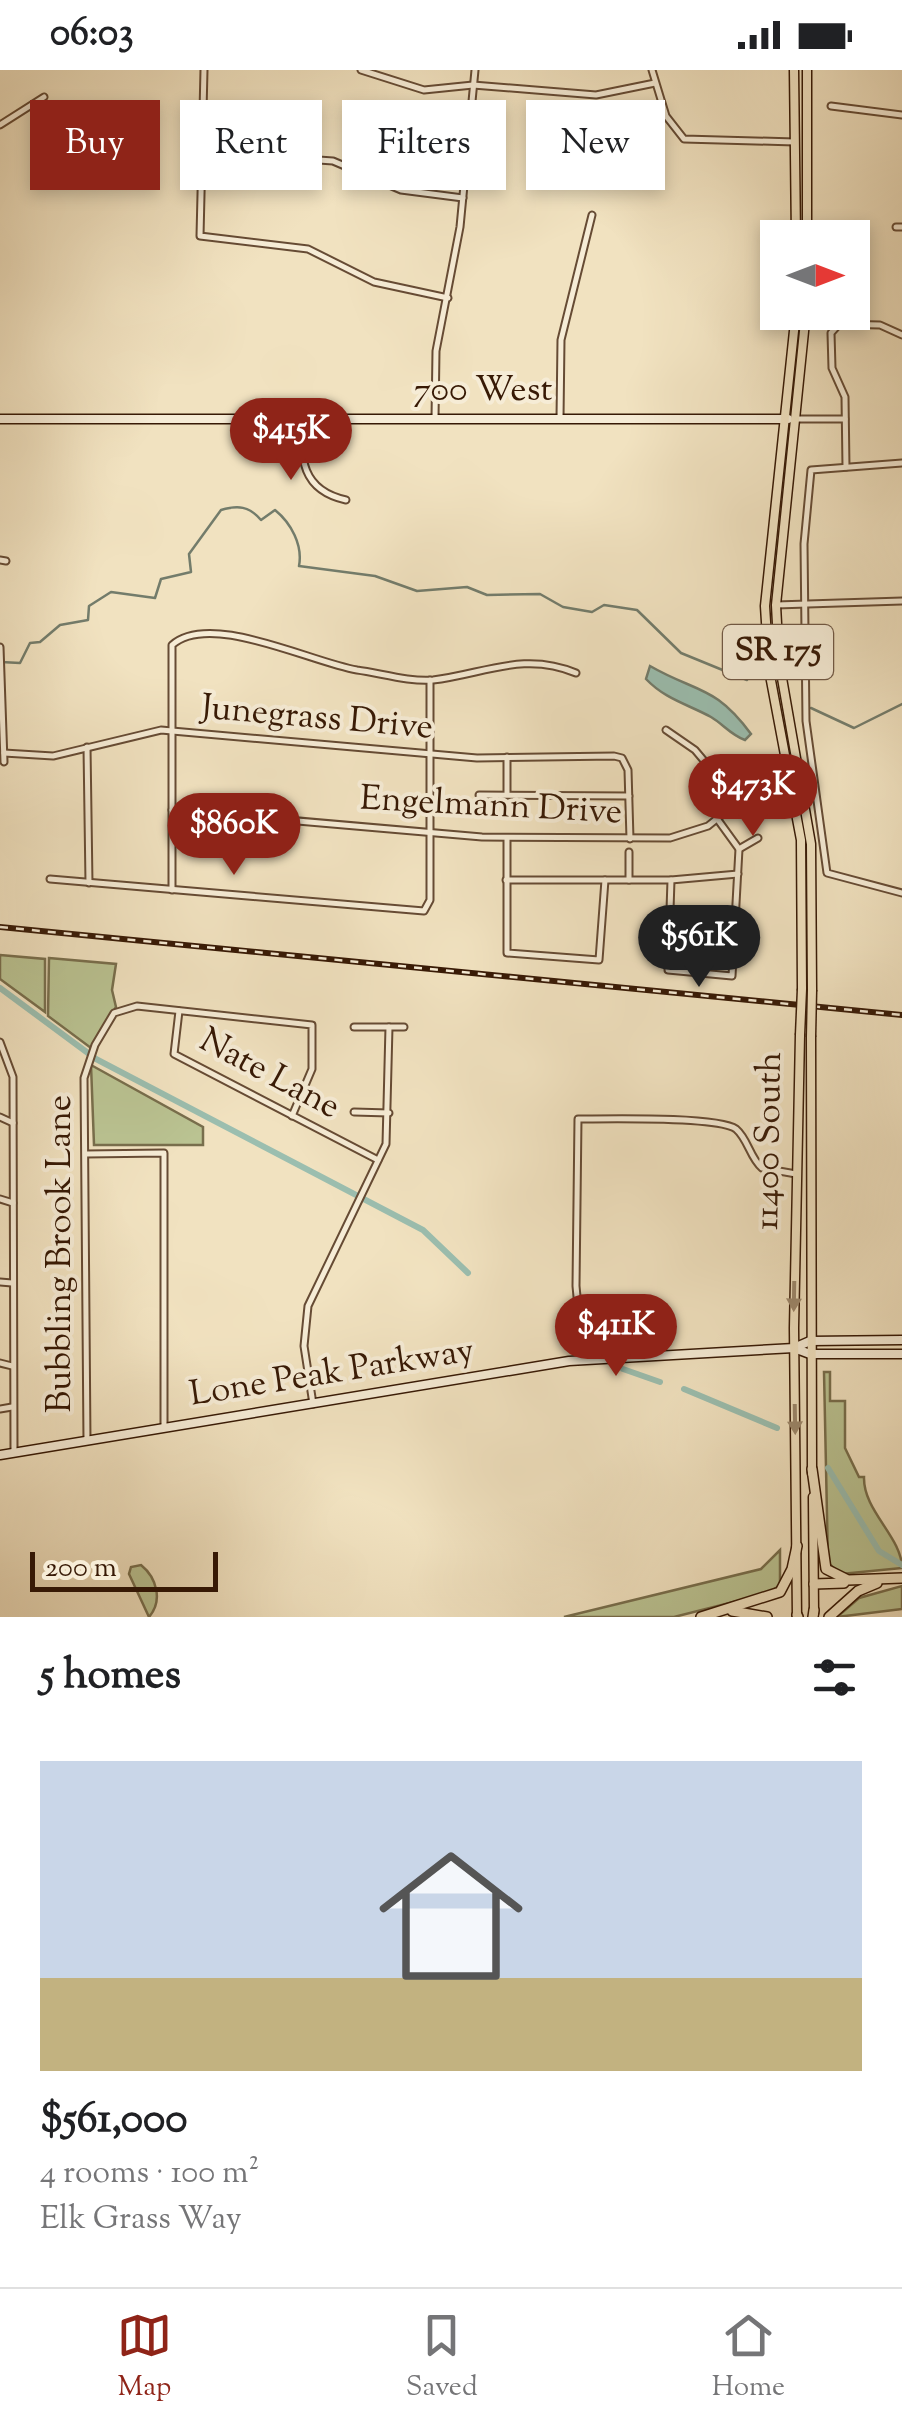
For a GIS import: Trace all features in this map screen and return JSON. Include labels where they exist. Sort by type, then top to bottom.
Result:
[{"type":"highway","points":[[812,1469],[823,1566],[836,1578],[902,1578]]},
{"type":"highway","points":[[701,1617],[780,1592],[797,1546]]},
{"type":"highway","points":[[814,1584],[862,1580]]},
{"type":"highway","points":[[830,1617],[858,1591],[884,1580]]},
{"type":"highway","points":[[724,1611],[767,1617]]},
{"type":"main road","points":[[794,70],[796,220]]},
{"type":"main road","points":[[807,70],[807,220]]},
{"type":"main road","name":"11400 South","points":[[794,330],[765,606],[769,670],[792,785],[804,884],[807,990]]},
{"type":"main road","name":"11400 South","points":[[804,330],[776,605],[778,661],[811,844],[806,1036],[814,1615]]},
{"type":"main road","name":"700 West","points":[[0,419],[797,419]]},
{"type":"main road","points":[[792,785],[798,789],[811,844]]},
{"type":"main road","name":"11400 South","points":[[797,1616],[796,1174],[806,1036]]},
{"type":"main road","points":[[794,1348],[810,1341],[902,1340]]},
{"type":"main road","points":[[794,1348],[810,1354],[902,1354]]},
{"type":"main road","name":"Lone Peak Parkway","points":[[0,1455],[582,1360],[794,1348]]},
{"type":"street","points":[[204,70],[204,100]]},
{"type":"street","points":[[361,70],[424,90],[473,85],[596,95],[654,83]]},
{"type":"street","points":[[435,418],[436,351],[463,198],[474,70]]},
{"type":"street","points":[[652,70],[654,83],[680,136],[689,142],[795,142]]},
{"type":"street","points":[[0,125],[44,96]]},
{"type":"street","points":[[831,106],[902,115]]},
{"type":"street","points":[[322,160],[333,161],[401,190],[463,198]]},
{"type":"street","points":[[202,190],[200,236],[308,248],[374,282],[448,298]]},
{"type":"street","points":[[560,418],[561,340],[592,215]]},
{"type":"street","points":[[846,466],[845,398],[830,362],[833,329],[843,324],[871,324],[902,335]]},
{"type":"street","name":"700 West","points":[[797,419],[846,418]]},
{"type":"street","points":[[302,419],[301,458],[308,479],[326,495],[346,500]]},
{"type":"street","points":[[902,463],[811,470],[804,518],[806,722],[829,876],[902,893]]},
{"type":"street","points":[[776,605],[902,601]]},
{"type":"street","points":[[172,890],[172,645],[188,635],[245,638],[338,666],[430,680],[524,661],[576,673]]},
{"type":"street","points":[[0,647],[4,668],[4,762]]},
{"type":"street","points":[[50,879],[426,910],[430,900],[430,680]]},
{"type":"street","points":[[666,730],[695,750],[737,800]]},
{"type":"street","name":"Junegrass Drive","points":[[4,754],[47,756],[144,732],[172,731],[430,754],[507,758],[614,756],[626,762],[628,796]]},
{"type":"street","points":[[88,747],[89,883]]},
{"type":"street","points":[[507,758],[508,795]]},
{"type":"street","name":"Engelmann Drive","points":[[172,810],[507,838],[630,839],[686,836],[718,820],[737,800],[762,788],[792,785]]},
{"type":"street","points":[[479,795],[628,796],[630,839]]},
{"type":"street","points":[[671,880],[668,970],[732,976],[739,849],[718,820]]},
{"type":"street","points":[[507,838],[506,952],[599,960],[605,880]]},
{"type":"street","points":[[739,849],[758,838]]},
{"type":"street","points":[[629,852],[629,880]]},
{"type":"street","points":[[506,880],[671,880],[739,874]]},
{"type":"street","name":"Bubbling Brook Lane","points":[[87,1441],[84,1078],[93,1051],[114,1013],[136,1006],[179,1011]]},
{"type":"street","points":[[179,1011],[312,1025],[312,1069],[292,1116]]},
{"type":"street","name":"Nate Lane","points":[[179,1011],[174,1054],[378,1160]]},
{"type":"street","points":[[354,1027],[404,1027]]},
{"type":"street","points":[[313,1404],[304,1346],[308,1306],[389,1134],[388,1027]]},
{"type":"street","points":[[0,1042],[12,1068],[14,1453]]},
{"type":"street","points":[[354,1112],[389,1112]]},
{"type":"street","points":[[0,1117],[13,1123]]},
{"type":"street","points":[[582,1360],[576,1286],[578,1120],[656,1119],[729,1126],[740,1134],[762,1168],[796,1174]]},
{"type":"street","points":[[86,1154],[164,1153],[164,1429]]},
{"type":"street","points":[[0,1199],[13,1203]]},
{"type":"street","points":[[0,1282],[12,1283]]},
{"type":"street","points":[[0,1362],[12,1366]]},
{"type":"street","points":[[0,1409],[12,1407]]},
{"type":"green space","points":[[0,955],[45,959],[45,1012],[0,979]]},
{"type":"green space","points":[[49,958],[116,964],[112,990],[116,1007],[91,1048],[48,1016]]},
{"type":"green space","points":[[91,1065],[203,1127],[203,1145],[94,1145]]},
{"type":"green space","points":[[824,1372],[830,1372],[830,1401],[845,1401],[845,1448],[859,1477],[864,1477],[870,1501],[896,1545],[902,1568],[841,1574],[828,1563]]},
{"type":"green space","points":[[780,1550],[780,1585],[769,1593],[674,1617],[564,1617],[761,1569]]},
{"type":"green space","points":[[141,1565],[156,1590],[156,1604],[149,1617],[129,1574],[131,1567]]},
{"type":"green space","points":[[902,1586],[902,1609],[837,1617],[859,1598]]},
{"type":"shaded area","points":[[650,666],[716,698],[751,734],[745,740],[740,738],[711,717],[661,692],[646,679]]},
{"type":"waterway","points":[[1,662],[20,663],[30,643],[40,642],[60,625],[88,620],[89,606],[111,592],[155,598],[161,579],[191,572],[189,554],[221,510],[238,507],[248,509],[261,520],[275,510],[281,515],[297,542],[299,566],[375,576],[417,591],[467,587],[487,595],[540,594],[563,607],[592,612],[604,605],[637,610],[681,653],[747,680]]},
{"type":"waterway","points":[[811,708],[854,728],[902,704]]},
{"type":"waterway","points":[[0,988],[96,1059],[423,1230],[468,1273]]},
{"type":"waterway","points":[[623,1369],[660,1382]]},
{"type":"waterway","points":[[684,1389],[777,1428]]},
{"type":"waterway","points":[[828,1468],[879,1551],[902,1565]]},
{"type":"railway","points":[[0,927],[902,1015]]}]
